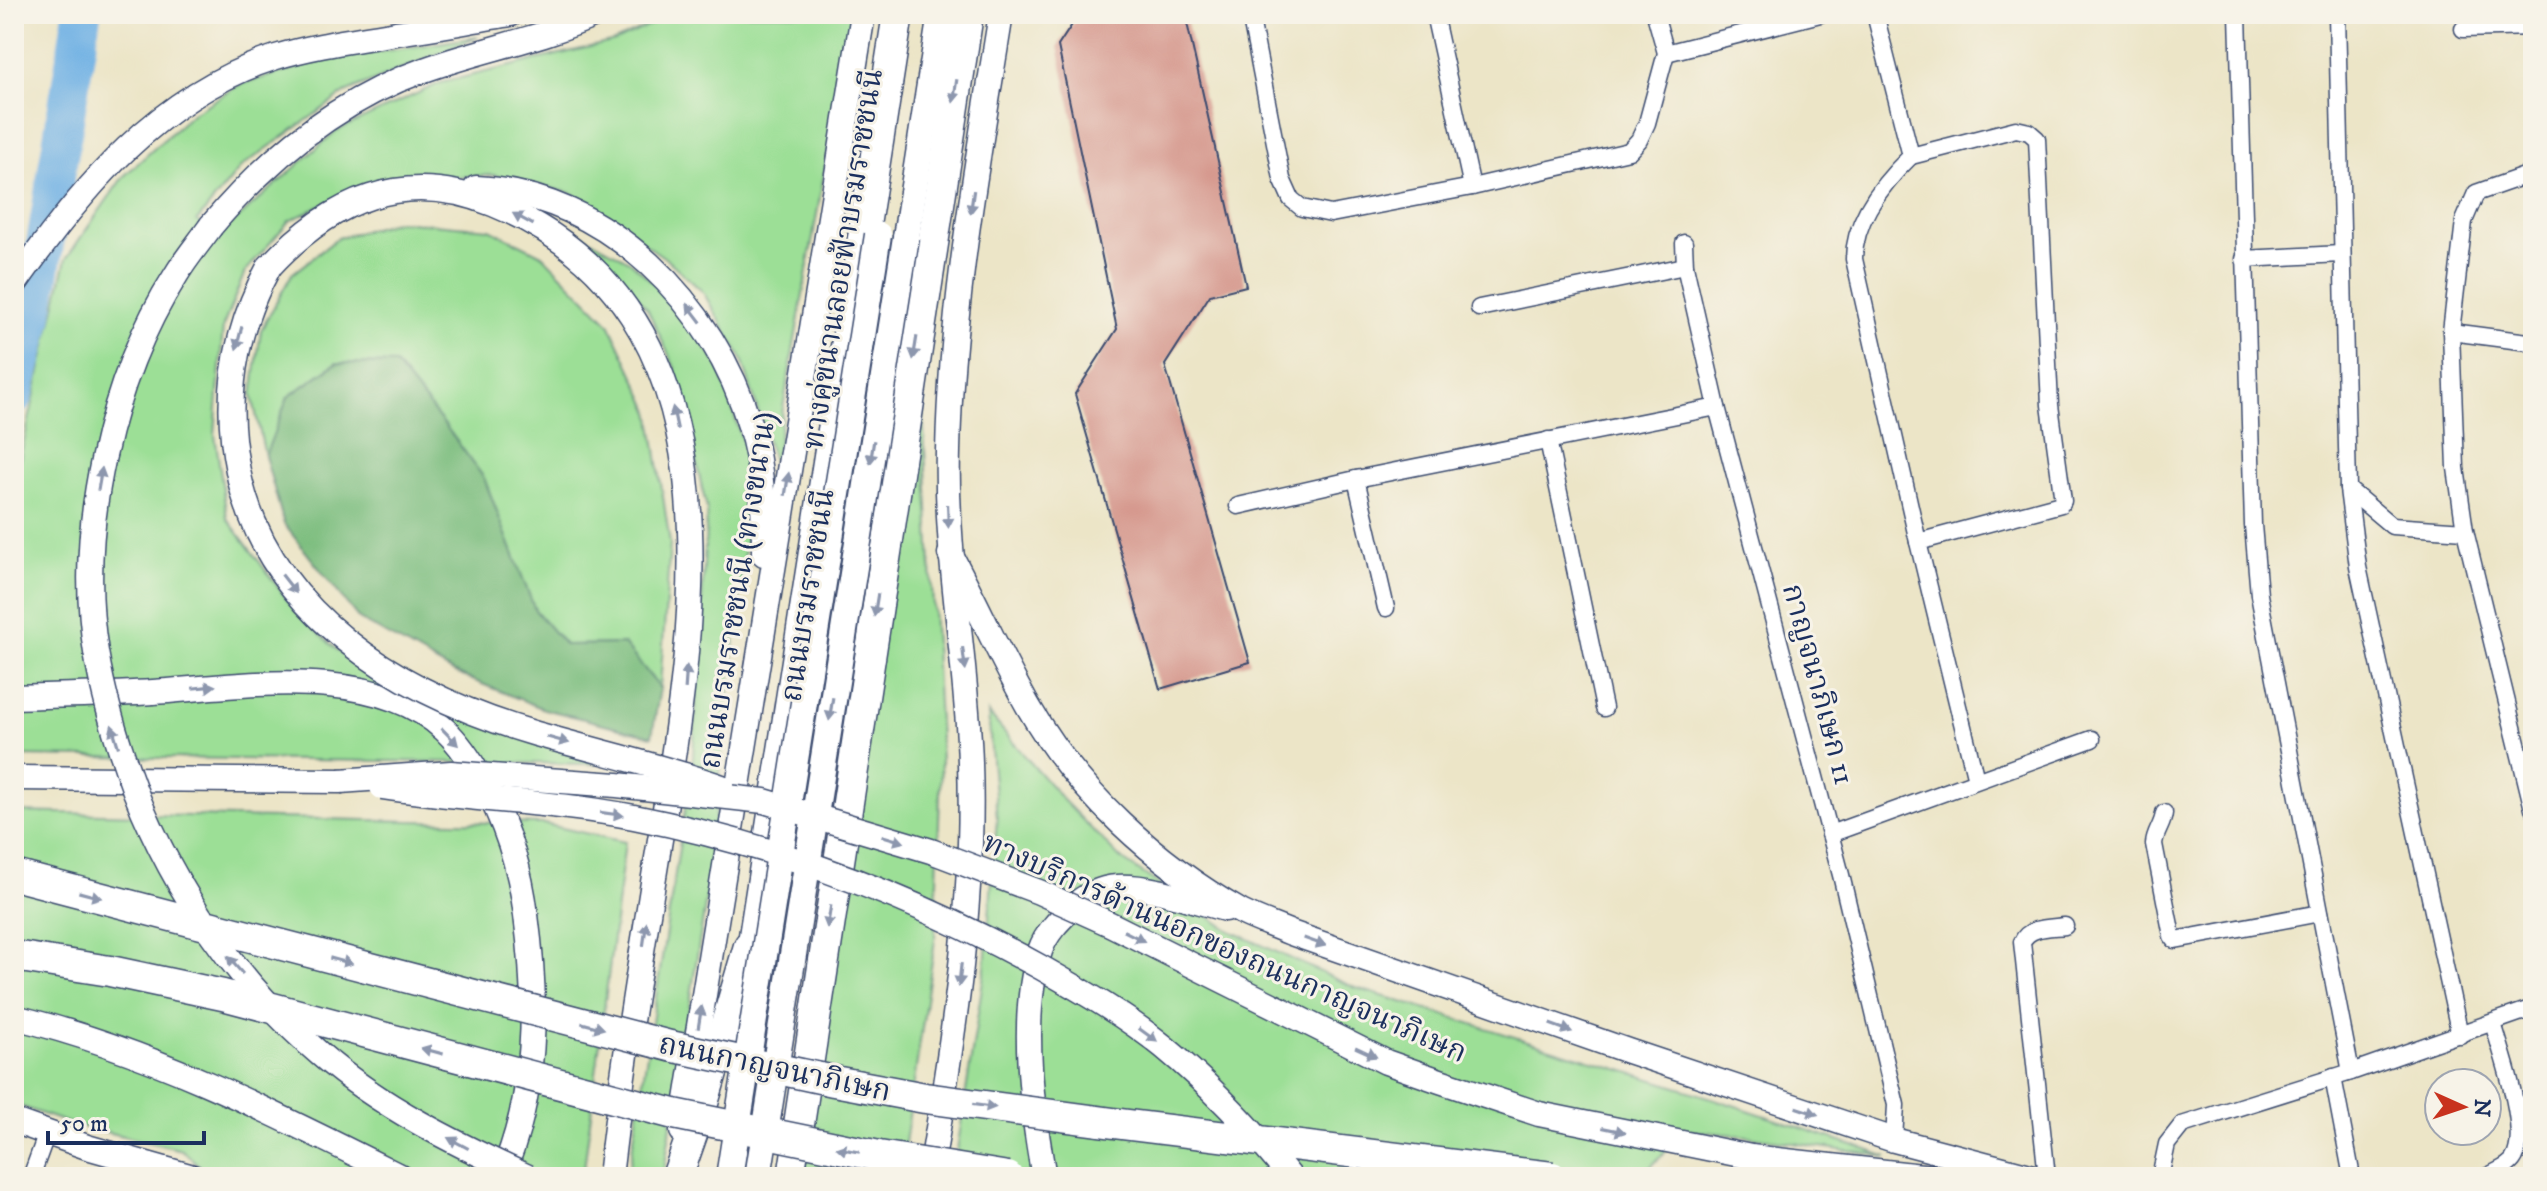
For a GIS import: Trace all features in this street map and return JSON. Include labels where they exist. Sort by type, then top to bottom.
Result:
[{"type":"highway","name":"ถนนบรมราชชนนี","points":[[726,1116],[898,14]]},
{"type":"highway","points":[[798,1131],[968,14]]},
{"type":"highway","name":"ถนนกาญจนาภิเษก","points":[[14,875],[670,1046],[834,1081],[925,1098],[1552,1177]]},
{"type":"highway","points":[[676,1177],[703,1103],[756,922]]},
{"type":"highway","points":[[14,956],[110,971],[223,995],[674,1114],[879,1156],[1008,1177]]},
{"type":"main road","points":[[14,285],[47,237],[105,168],[166,113],[197,92],[277,57],[336,43],[511,14]]},
{"type":"main road","points":[[528,1177],[418,1122],[367,1091],[321,1056],[225,955],[190,903],[163,855],[119,747],[106,704],[95,649],[91,593],[93,526],[111,429],[142,340],[176,274],[211,226],[255,176],[347,105],[421,71],[566,29],[597,14]]},
{"type":"main road","name":"ถนนบรมราชชนนี (ทางขนาน)","points":[[676,1177],[863,14]]},
{"type":"main road","name":"ทางคู่ขนานลอยฟ้าบรมราชชนนี","points":[[729,1177],[913,14]]},
{"type":"main road","name":"ทางคู่ขนานลอยฟ้าบรมราชชนนี","points":[[758,1177],[941,14]]},
{"type":"main road","points":[[930,1177],[959,985],[971,823],[965,673],[950,554],[947,453],[954,339],[1001,14]]},
{"type":"main road","points":[[764,628],[762,492],[751,428],[713,339],[685,301],[627,246],[563,209],[510,192],[483,188],[415,189],[375,195],[338,210],[313,224],[269,267],[254,294],[232,368],[231,430],[243,498],[256,532],[307,607],[370,660],[441,699],[527,731],[676,772],[764,801]]},
{"type":"main road","points":[[415,189],[453,192],[491,204],[549,234],[582,257],[636,318],[670,398],[679,441],[690,523],[690,617],[684,693],[610,1177]]},
{"type":"main road","points":[[950,554],[1029,707],[1079,779],[1120,823],[1176,871],[1243,913]]},
{"type":"main road","points":[[14,697],[305,684],[363,691],[398,702],[444,729],[467,754],[508,830],[522,887],[531,948],[533,1042],[523,1111],[512,1152],[501,1177]]},
{"type":"main road","name":"ทางบริการด้านนอกของถนนกาญจนาภิเษก","points":[[14,778],[340,781],[451,773],[617,785],[764,801],[931,851],[1039,892],[1373,1055],[1539,1114],[1751,1157],[1931,1177]]},
{"type":"main road","points":[[340,781],[633,817],[750,846],[821,868],[883,892],[1005,948],[1115,1011],[1162,1045],[1209,1087],[1290,1177]]},
{"type":"main road","points":[[1044,1177],[1030,1082],[1029,1040],[1032,996],[1040,951],[1055,924],[1079,902],[1097,891],[1116,887],[1138,888],[1243,913],[1291,933],[1524,1015],[1894,1140],[2034,1177]]},
{"type":"main road","points":[[14,1017],[163,1065],[274,1113],[401,1177]]},
{"type":"main road","name":"ถนนบรมราชชนนี","points":[[717,1177],[726,1116]]},
{"type":"main road","points":[[14,1121],[87,1147],[193,1177]]},
{"type":"main road","points":[[791,1177],[798,1131]]},
{"type":"main road","points":[[87,1147],[151,1177]]},
{"type":"street","points":[[1250,14],[1282,179],[1291,199],[1302,208],[1331,214],[1472,187],[1629,151],[1639,140],[1647,123],[1666,53],[1655,14]]},
{"type":"street","points":[[1434,14],[1472,187]]},
{"type":"street","points":[[1666,53],[1820,14]]},
{"type":"street","points":[[1875,14],[1911,156]]},
{"type":"street","points":[[2238,14],[2253,525],[2259,595],[2351,1072]]},
{"type":"street","points":[[2337,14],[2348,489],[2358,567],[2460,1035]]},
{"type":"street","points":[[2463,29],[2533,27]]},
{"type":"street","points":[[1918,542],[2063,501],[2050,405],[2037,139],[2029,132],[2016,129],[1911,156],[1886,180],[1858,233],[1854,259],[1918,542],[1976,780]]},
{"type":"street","points":[[2533,173],[2476,193],[2468,205],[2456,276],[2451,332],[2456,468],[2465,531],[2533,809]]},
{"type":"street","name":"กาญจนาภิเษก 11","points":[[1684,243],[1685,266],[1717,407],[1830,834],[1896,1105],[1894,1140]]},
{"type":"street","points":[[2244,259],[2341,254]]},
{"type":"street","points":[[1479,308],[1685,266]]},
{"type":"street","points":[[2451,332],[2533,340]]},
{"type":"street","points":[[1238,506],[1356,479],[1717,407]]},
{"type":"street","points":[[1548,440],[1604,708]]},
{"type":"street","points":[[1356,479],[1386,608]]},
{"type":"street","points":[[2348,489],[2392,526],[2465,531]]},
{"type":"street","points":[[1830,834],[2092,739]]},
{"type":"street","points":[[2164,813],[2164,823],[2154,844],[2175,940],[2320,913]]},
{"type":"street","points":[[2047,1177],[2022,942],[2031,931],[2065,926]]},
{"type":"street","points":[[2160,1177],[2167,1144],[2182,1125],[2351,1072],[2533,1008]]},
{"type":"street","points":[[2486,1177],[2511,1162],[2516,1155],[2517,1140],[2512,1091],[2493,1023]]},
{"type":"street","points":[[2333,1077],[2352,1177]]},
{"type":"street","points":[[31,1177],[47,1133]]},
{"type":"street","points":[[14,1174],[20,1177]]},
{"type":"green space","points":[[674,14],[852,14],[775,467],[742,359],[703,292],[668,260],[571,193],[493,175],[370,182],[289,221],[245,272],[223,326],[215,435],[227,518],[298,614],[361,672],[597,764],[14,756],[14,485],[66,259],[123,177],[193,113],[241,84],[326,60],[478,37],[345,93],[241,167],[197,221],[220,234],[336,131],[440,83],[615,41]]},
{"type":"green space","points":[[398,221],[490,229],[542,255],[609,323],[650,410],[670,543],[660,688],[624,644],[565,645],[535,610],[484,478],[395,364],[336,363],[288,397],[265,456],[252,395],[261,330],[292,274],[338,238]]},
{"type":"green space","points":[[570,228],[631,262],[679,307],[719,367],[747,456],[746,538],[707,892],[663,1177],[628,1177],[693,758],[707,510],[675,368],[647,308]]},
{"type":"green space","points":[[337,363],[395,364],[484,478],[535,610],[565,645],[624,644],[660,688],[652,736],[544,709],[455,673],[359,619],[284,524],[265,456],[288,397]]},
{"type":"green space","points":[[921,371],[941,762],[935,940],[900,1177],[793,1177]]},
{"type":"green space","points":[[988,713],[1062,799],[1121,859],[1231,931],[1353,987],[1712,1098],[1888,1157],[1686,1130],[1641,1177],[953,1177],[985,967],[997,818]]},
{"type":"green space","points":[[14,812],[544,824],[625,842],[583,1177],[212,1177],[182,1150],[68,1123],[14,1104]]},
{"type":"building","points":[[1079,14],[1185,14],[1246,286],[1210,295],[1165,365],[1250,662],[1160,689],[1075,394],[1117,329],[1058,46]]},
{"type":"waterway","points":[[14,396],[33,319],[82,14]]}]
